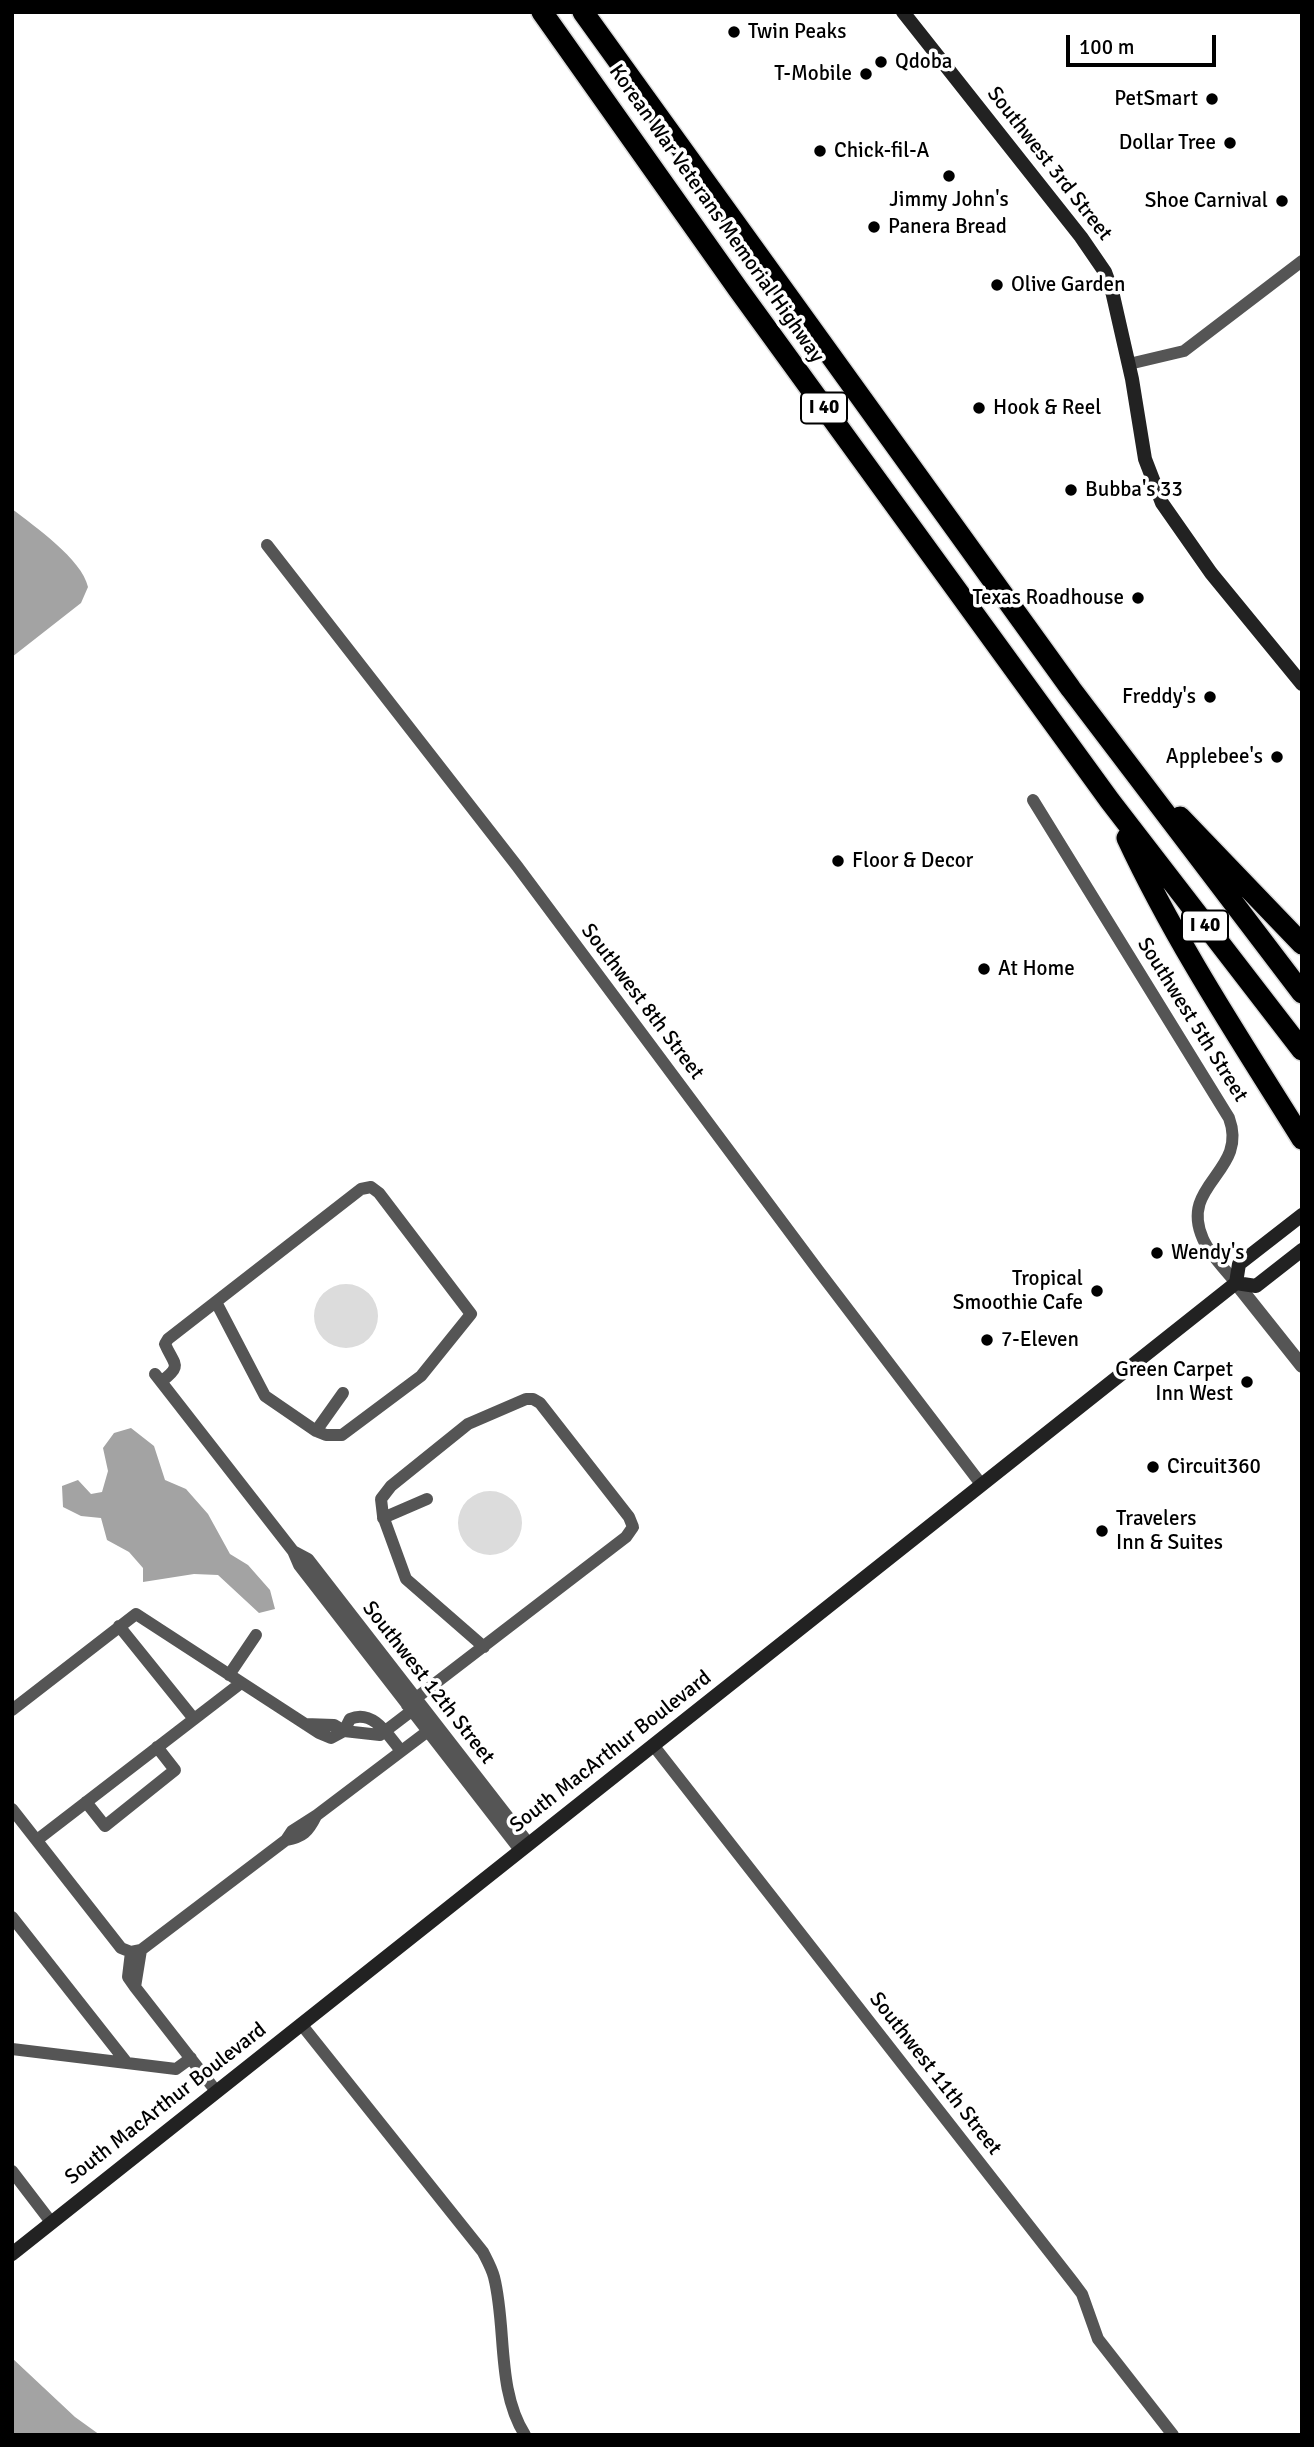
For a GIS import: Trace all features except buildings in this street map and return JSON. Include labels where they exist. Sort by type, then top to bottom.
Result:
[{"type":"highway","name":"Korean War Veterans Memorial Highway","points":[[542,12],[810,389],[1110,801],[1302,1050]]},
{"type":"highway","name":"Korean War Veterans Memorial Highway","points":[[583,12],[1132,772],[1302,993]]},
{"type":"highway","points":[[1132,772],[1196,832],[1241,883],[1302,944]]},
{"type":"highway","points":[[1110,801],[1146,879],[1186,951],[1302,1139]]},
{"type":"main road","name":"Southwest 3rd Street","points":[[903,12],[1105,272],[1129,363],[1145,459],[1162,503],[1211,573],[1302,684]]},
{"type":"main road","name":"South MacArthur Boulevard","points":[[12,2254],[1236,1283],[1239,1264],[1302,1214]]},
{"type":"main road","name":"South MacArthur Boulevard","points":[[1236,1283],[1256,1286],[1302,1250]]},
{"type":"street","points":[[1129,363],[1184,351],[1302,261]]},
{"type":"street","name":"Southwest 8th Street","points":[[267,545],[517,866],[981,1485]]},
{"type":"street","name":"Southwest 5th Street","points":[[1033,800],[1229,1118],[1232,1126],[1230,1154],[1199,1199],[1198,1220],[1203,1240],[1302,1366]]},
{"type":"street","points":[[371,1187],[379,1193],[471,1314],[421,1376],[342,1435],[326,1436],[265,1396],[216,1302],[361,1189],[371,1187]]},
{"type":"street","name":"Southwest 12th Street","points":[[216,1302],[167,1339],[165,1344],[176,1367],[174,1371],[159,1377],[293,1551],[308,1559],[414,1705],[525,1847]]},
{"type":"street","points":[[316,1431],[343,1393]]},
{"type":"street","points":[[12,1710],[135,1614],[305,1724],[334,1725],[344,1731],[380,1735],[484,1647],[626,1537],[633,1527],[629,1517],[540,1402],[533,1399],[526,1399],[468,1424],[385,1492],[380,1509],[406,1579],[484,1647]]},
{"type":"street","points":[[383,1518],[427,1499]]},
{"type":"street","points":[[119,1626],[194,1719]]},
{"type":"street","points":[[229,1675],[256,1634]]},
{"type":"street","points":[[37,1840],[241,1683]]},
{"type":"street","name":"Southwest 12th Street","points":[[414,1705],[428,1731],[525,1847]]},
{"type":"street","points":[[385,1731],[401,1751]]},
{"type":"street","points":[[12,1809],[121,1948],[136,1951],[286,1840],[300,1837],[309,1830],[317,1815],[428,1731]]},
{"type":"street","name":"Southwest 11th Street","points":[[653,1745],[1073,2282],[1082,2294],[1098,2339],[1172,2435]]},
{"type":"street","points":[[86,1802],[105,1826],[175,1770],[157,1747]]},
{"type":"street","points":[[12,1917],[127,2063]]},
{"type":"street","points":[[136,1951],[135,1987],[216,2091]]},
{"type":"street","points":[[301,2024],[483,2252],[494,2277],[510,2398],[515,2419],[525,2435]]},
{"type":"street","points":[[12,2049],[176,2069],[191,2058]]},
{"type":"street","points":[[12,2171],[51,2222]]},
{"type":"shaded area","points":[[12,509],[67,554],[84,576],[88,587],[81,603],[12,657]]},
{"type":"shaded area","points":[[340,1284],[352,1284],[369,1293],[376,1304],[376,1328],[369,1339],[352,1348],[340,1348],[328,1343],[319,1334],[314,1322],[314,1310],[319,1298],[328,1289]]},
{"type":"shaded area","points":[[131,1428],[154,1446],[165,1480],[186,1489],[208,1514],[230,1554],[248,1565],[270,1590],[275,1609],[259,1613],[218,1575],[194,1574],[143,1582],[143,1568],[129,1552],[107,1540],[101,1518],[81,1516],[63,1507],[62,1486],[78,1480],[91,1494],[102,1492],[108,1471],[103,1448],[114,1433]]},
{"type":"shaded area","points":[[484,1491],[496,1491],[513,1500],[520,1511],[520,1535],[513,1546],[496,1555],[484,1555],[472,1550],[463,1541],[458,1529],[458,1517],[463,1505],[472,1496]]},
{"type":"shaded area","points":[[12,2358],[75,2417],[100,2435],[12,2435]]},
{"type":"place","name":"Twin Peaks","points":[[734,32]]},
{"type":"place","name":"Qdoba","points":[[881,62]]},
{"type":"place","name":"T-Mobile","points":[[866,74]]},
{"type":"place","name":"PetSmart","points":[[1212,99]]},
{"type":"place","name":"Dollar Tree","points":[[1230,143]]},
{"type":"place","name":"Chick-fil-A","points":[[820,151]]},
{"type":"place","name":"Jimmy John's","points":[[949,176]]},
{"type":"place","name":"Shoe Carnival","points":[[1282,201]]},
{"type":"place","name":"Panera Bread","points":[[874,227]]},
{"type":"place","name":"Olive Garden","points":[[997,285]]},
{"type":"place","name":"Hook & Reel","points":[[979,408]]},
{"type":"place","name":"Bubba's 33","points":[[1071,490]]},
{"type":"place","name":"Texas Roadhouse","points":[[1138,598]]},
{"type":"place","name":"Freddy's","points":[[1210,697]]},
{"type":"place","name":"Applebee's","points":[[1277,757]]},
{"type":"place","name":"Floor & Decor","points":[[838,861]]},
{"type":"place","name":"At Home","points":[[984,969]]},
{"type":"place","name":"Wendy's","points":[[1157,1253]]},
{"type":"place","name":"Tropical Smoothie Cafe","points":[[1097,1291]]},
{"type":"place","name":"7-Eleven","points":[[987,1340]]},
{"type":"place","name":"Green Carpet Inn West","points":[[1247,1382]]},
{"type":"place","name":"Circuit360","points":[[1153,1467]]},
{"type":"place","name":"Travelers Inn & Suites","points":[[1102,1531]]}]
